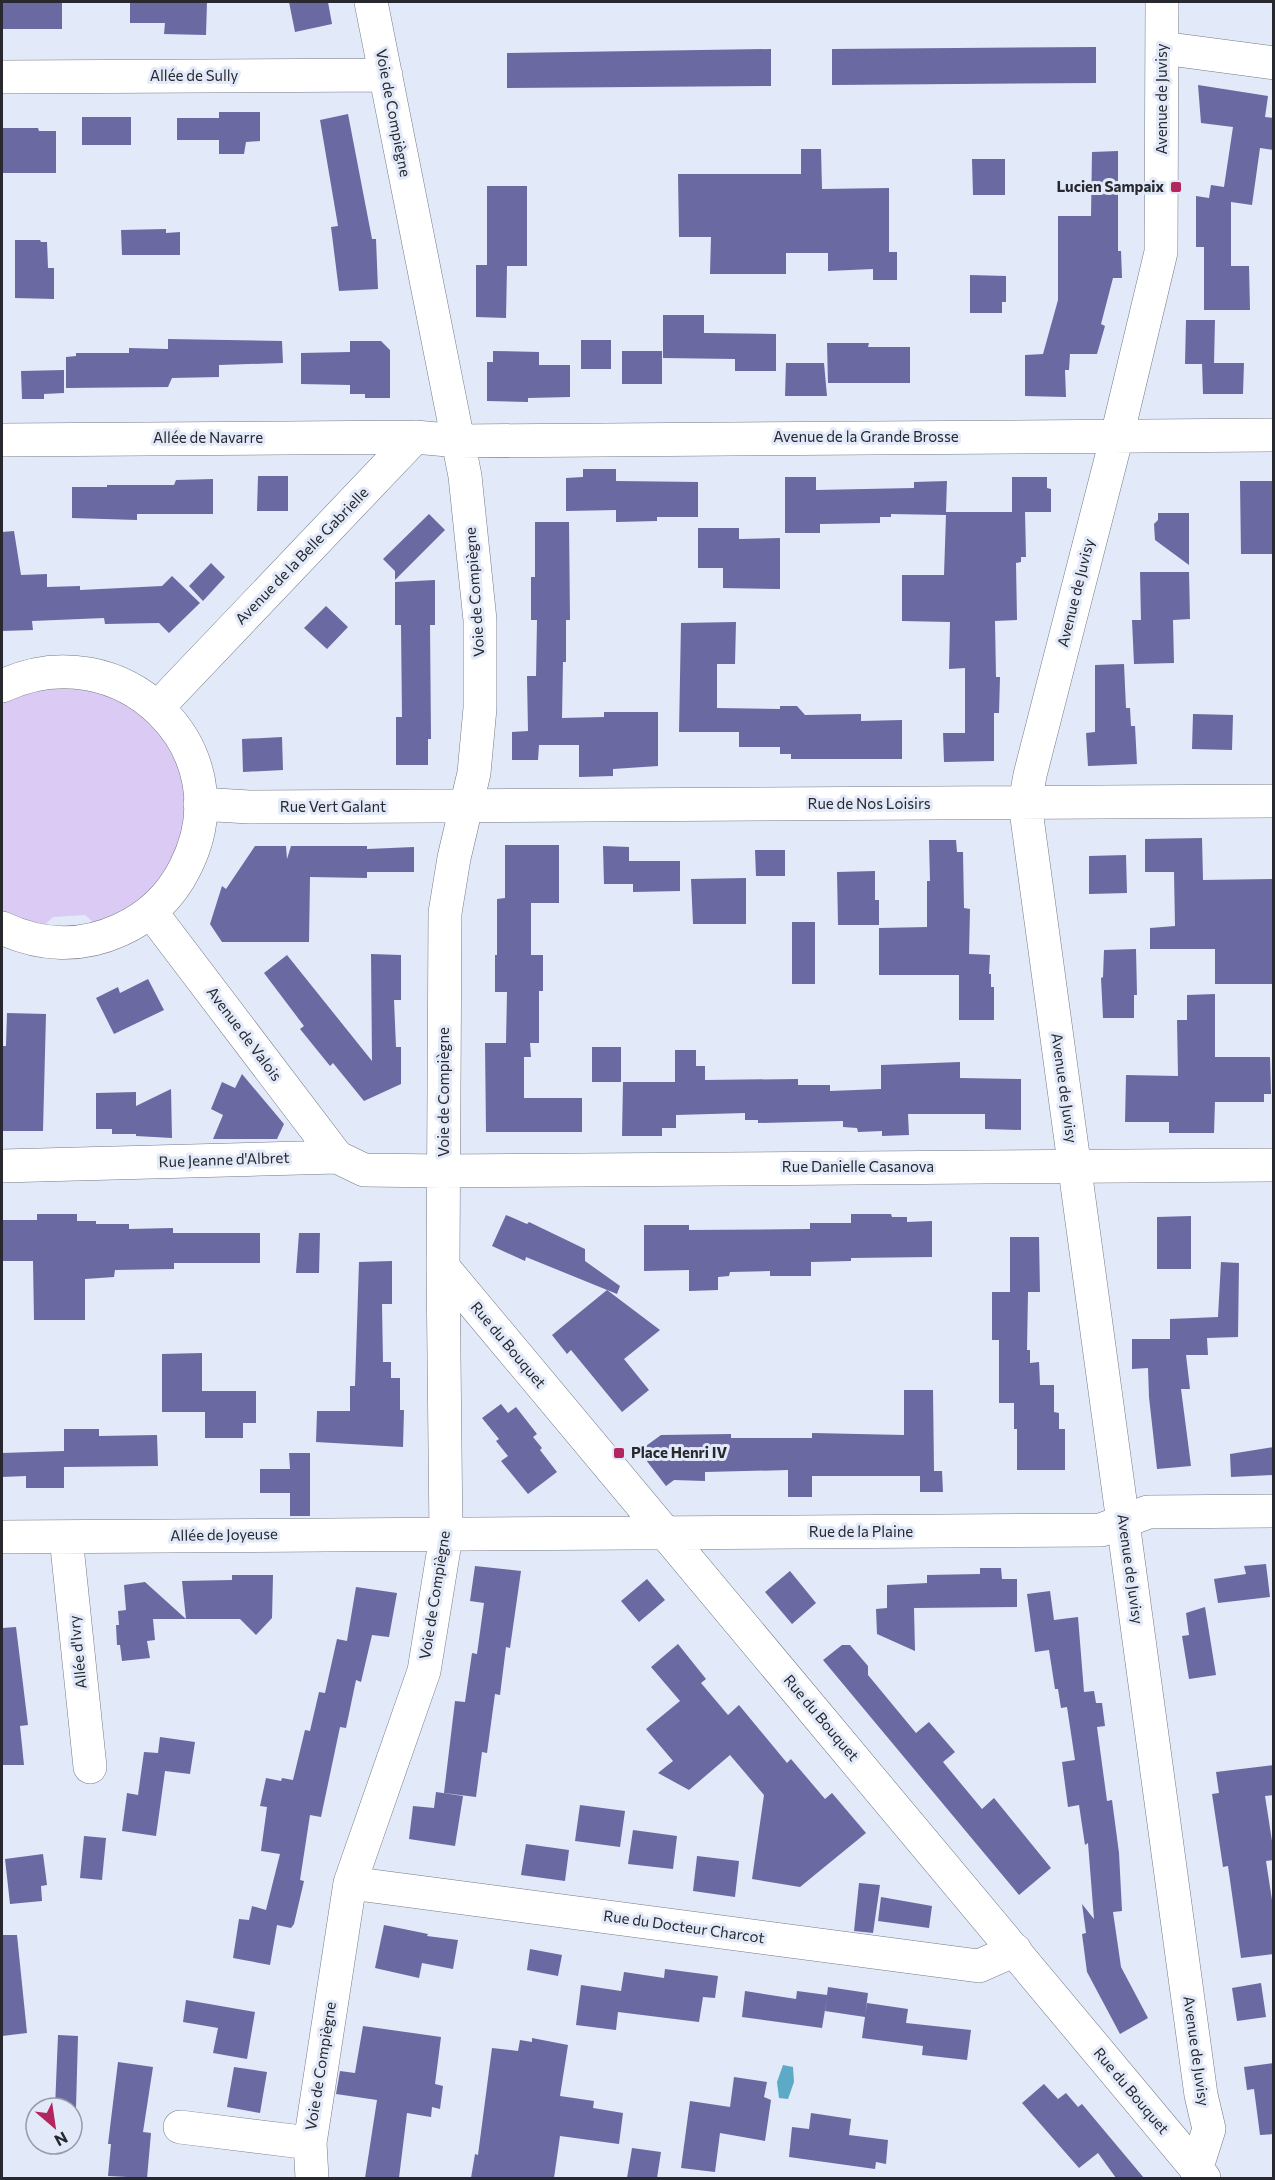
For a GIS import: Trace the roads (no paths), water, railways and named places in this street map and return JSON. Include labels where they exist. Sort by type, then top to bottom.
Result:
[{"type":"street","name":"Voie de Compiègne","points":[[312,2178],[310,2143],[350,1883],[424,1671],[446,1536],[443,1267],[445,913],[454,858],[474,773],[480,708],[480,620],[465,476],[371,2]]},
{"type":"street","name":"Avenue de Juvisy","points":[[1162,2],[1161,252],[1117,436],[1033,764],[1026,803],[1201,2095],[1209,2129],[1200,2174]]},
{"type":"street","points":[[1162,48],[1274,63]]},
{"type":"street","name":"Allée de Sully","points":[[2,77],[386,75]]},
{"type":"street","name":"Avenue de la Grande Brosse","points":[[459,441],[1274,435]]},
{"type":"street","points":[[415,437],[459,441]]},
{"type":"street","name":"Allée de Navarre","points":[[2,440],[415,437]]},
{"type":"street","name":"Avenue de la Belle Gabrielle","points":[[158,707],[415,437]]},
{"type":"street","points":[[2,686],[34,674],[75,671],[95,674],[134,689],[158,707],[178,733],[193,762],[200,804],[199,824],[189,861],[169,894],[151,912],[121,930],[86,941],[63,944],[39,941],[2,928]]},
{"type":"street","name":"Rue de Nos Loisirs","points":[[465,806],[1274,801]]},
{"type":"street","name":"Rue Vert Galant","points":[[200,804],[249,807],[465,806]]},
{"type":"street","name":"Avenue de Valois","points":[[151,912],[338,1157]]},
{"type":"street","name":"Rue Jeanne d'Albret","points":[[2,1166],[338,1157],[364,1170],[443,1172]]},
{"type":"street","name":"Rue Danielle Casanova","points":[[443,1172],[1274,1165]]},
{"type":"street","name":"Rue du Bouquet","points":[[443,1267],[1200,2174]]},
{"type":"street","name":"Rue de la Plaine","points":[[446,1536],[630,1532],[667,1534],[1101,1530],[1148,1512],[1274,1511]]},
{"type":"street","name":"Allée de Joyeuse","points":[[2,1538],[350,1534],[446,1536]]},
{"type":"street","name":"Allée d'Ivry","points":[[66,1537],[90,1767]]},
{"type":"street","name":"Rue du Docteur Charcot","points":[[350,1883],[979,1966],[1015,1950]]},
{"type":"street","points":[[180,2127],[310,2143]]},
{"type":"water","points":[[783,2065],[793,2067],[794,2082],[788,2099],[779,2098],[777,2082]]},
{"type":"place","name":"Lucien Sampaix","points":[[1176,187]]},
{"type":"place","name":"Place Henri IV","points":[[619,1453]]}]
